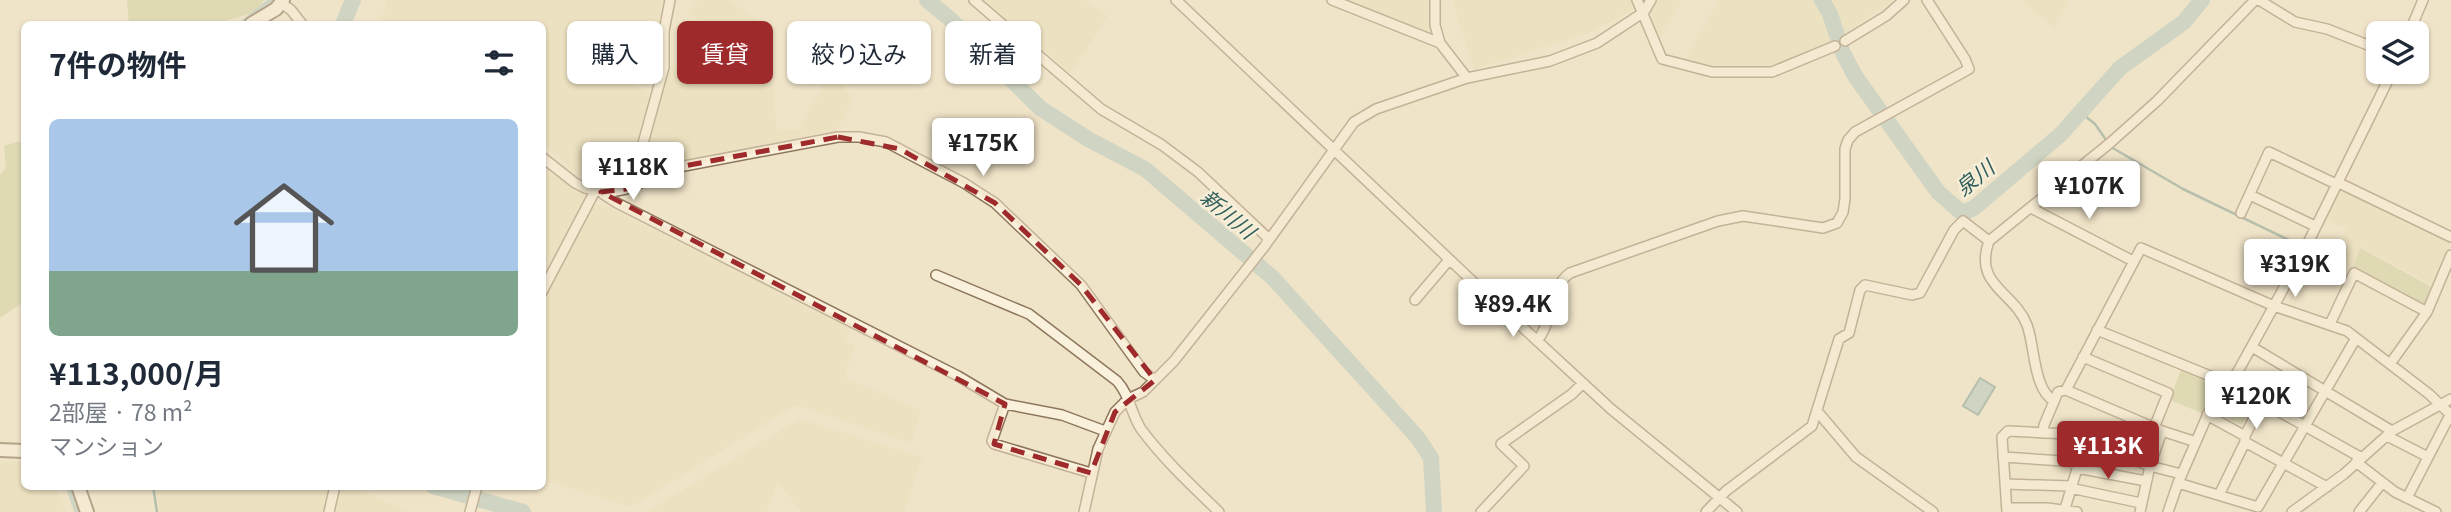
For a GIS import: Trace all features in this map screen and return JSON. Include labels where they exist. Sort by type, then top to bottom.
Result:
[{"type":"main road","points":[[256,21],[269,14],[282,1]]},
{"type":"main road","points":[[0,450],[21,451]]},
{"type":"main road","points":[[79,490],[87,512]]},
{"type":"street","points":[[631,187],[664,67],[664,31],[670,0]]},
{"type":"street","points":[[974,0],[1101,109],[1162,145],[1198,172],[1267,243]]},
{"type":"street","points":[[1332,0],[1440,43]]},
{"type":"street","points":[[1435,0],[1435,25],[1440,43],[1467,78]]},
{"type":"street","points":[[1637,0],[1662,59],[1692,68],[1712,72],[1772,72],[1835,46]]},
{"type":"street","points":[[1084,512],[1091,473],[1105,431],[1115,412],[1128,399],[1143,392],[1174,361],[1267,243],[1354,122],[1362,116],[1467,78],[1550,61],[1597,43],[1644,12],[1651,0]]},
{"type":"street","points":[[1846,41],[1886,16],[1904,0]]},
{"type":"street","points":[[1537,341],[1548,325],[1557,288],[1562,279],[1570,273],[1743,216],[1823,228],[1837,223],[1843,212],[1845,149],[1848,140],[1855,132],[1969,69],[1927,0]]},
{"type":"street","points":[[2054,401],[2050,399],[2039,377],[2026,322],[1987,274],[1984,255],[1989,241],[2108,145],[2157,101],[2257,0],[2295,22],[2327,29],[2366,44]]},
{"type":"street","points":[[2414,21],[2423,0]]},
{"type":"street","points":[[282,1],[300,21]]},
{"type":"street","points":[[1178,1],[1449,260],[1611,409],[1737,512]]},
{"type":"street","points":[[2168,512],[2207,415],[2217,396],[2230,384],[2252,347],[2386,84]]},
{"type":"street","points":[[598,192],[631,187],[679,167],[838,137],[859,137],[886,142],[964,183],[995,203],[1081,285],[1144,372],[1155,380]]},
{"type":"street","points":[[2241,213],[2269,152],[2451,237]]},
{"type":"street","points":[[546,160],[575,183],[598,192],[958,376],[1005,404],[1062,415],[1105,431]]},
{"type":"street","points":[[546,285],[598,192]]},
{"type":"street","points":[[2250,195],[2315,226]]},
{"type":"street","points":[[2031,208],[2133,261]]},
{"type":"street","points":[[1706,512],[1752,471],[1812,426],[1839,339],[1849,333],[1860,290],[1865,285],[1912,295],[1920,293],[1954,230],[1963,221],[1989,241]]},
{"type":"street","points":[[2066,390],[2140,248],[2274,306],[2347,331],[2441,403],[2451,415],[2407,498]]},
{"type":"street","points":[[2390,364],[2427,312],[2447,272],[2451,255]]},
{"type":"street","points":[[1415,300],[1449,260]]},
{"type":"street","points":[[2330,324],[2354,273],[2427,312]]},
{"type":"street","points":[[936,275],[1029,314],[1117,381],[1126,390],[1139,425],[1158,452],[1219,512]]},
{"type":"street","points":[[2097,330],[2230,384],[2305,424],[2358,460],[2382,483],[2436,512]]},
{"type":"street","points":[[2258,507],[2356,338]]},
{"type":"street","points":[[2252,347],[2428,457]]},
{"type":"street","points":[[2005,484],[2070,487],[2140,508],[2168,393],[2083,357]]},
{"type":"street","points":[[2219,495],[2265,403],[2291,371]]},
{"type":"street","points":[[1481,512],[1524,466],[1501,443],[1572,394],[1583,383]]},
{"type":"street","points":[[2043,433],[2043,425],[2058,392],[2066,390],[2158,430],[2196,442]]},
{"type":"street","points":[[2292,512],[2327,487],[2389,433],[2451,399]]},
{"type":"street","points":[[1005,404],[992,440],[994,444],[1091,473]]},
{"type":"street","points":[[1817,411],[1856,457],[1933,512]]},
{"type":"street","points":[[2207,415],[2327,487]]},
{"type":"street","points":[[2077,512],[2007,510],[2002,437],[2008,431],[2067,434],[2083,439],[2267,512]]},
{"type":"street","points":[[2064,511],[2083,439]]},
{"type":"street","points":[[2003,457],[2078,465],[2146,481]]},
{"type":"street","points":[[2359,512],[2382,483]]},
{"type":"street","points":[[329,512],[334,490]]},
{"type":"street","points":[[470,512],[476,490]]},
{"type":"highlighted area","points":[[838,137],[900,149],[995,203],[1081,285],[1155,380],[1115,412],[1091,473],[994,444],[1005,404],[601,192],[626,189],[679,167]]},
{"type":"shaded area","points":[[388,0],[662,0],[659,21],[567,21],[567,84],[632,84],[654,95],[625,180],[615,184],[597,183],[581,177],[546,148],[546,21],[380,21]]},
{"type":"shaded area","points":[[697,0],[729,0],[760,21],[708,21],[689,16]]},
{"type":"shaded area","points":[[982,0],[1086,0],[1108,16],[1071,73],[1041,48],[1041,21],[1008,21]]},
{"type":"shaded area","points":[[1345,0],[1432,0],[1432,36]]},
{"type":"shaded area","points":[[1452,0],[1631,0],[1636,9],[1587,34],[1474,69]]},
{"type":"shaded area","points":[[1658,0],[1682,0],[1659,41],[1651,13]]},
{"type":"shaded area","points":[[1718,0],[1816,0],[1827,17],[1834,42],[1770,69],[1716,69],[1685,62]]},
{"type":"shaded area","points":[[1828,0],[1893,0],[1845,34]]},
{"type":"shaded area","points":[[2022,0],[2069,0],[2054,29]]},
{"type":"shaded area","points":[[670,66],[677,66],[677,84],[773,84],[777,129],[799,131],[823,84],[843,84],[852,102],[835,134],[820,133],[671,166],[665,149],[645,155]]},
{"type":"shaded area","points":[[546,169],[586,199],[546,273]]},
{"type":"shaded area","points":[[2344,191],[2451,243],[2432,285],[2360,247],[2351,268],[2333,260],[2347,229],[2325,218],[2338,192]]},
{"type":"shaded area","points":[[594,205],[603,205],[852,326],[844,341],[855,345],[844,377],[921,411],[911,443],[796,405],[631,507],[546,481],[546,295]]},
{"type":"shaded area","points":[[799,419],[922,457],[905,512],[801,512],[778,482],[766,512],[647,512]]},
{"type":"shaded area","points":[[0,461],[21,462],[21,490],[56,490],[67,512],[0,512]]},
{"type":"shaded area","points":[[156,490],[331,490],[326,512],[159,512]]},
{"type":"shaded area","points":[[340,490],[360,490],[409,512],[335,512]]},
{"type":"green space","points":[[127,0],[264,0],[254,13],[224,21],[129,21]]},
{"type":"green space","points":[[21,142],[21,304],[0,318],[0,175],[6,168],[4,146]]},
{"type":"green space","points":[[2360,248],[2432,287],[2425,304],[2420,305],[2354,271],[2353,266]]},
{"type":"green space","points":[[2181,370],[2218,384],[2202,413],[2169,400]]},
{"type":"green space","points":[[2233,391],[2254,402],[2242,425],[2222,416],[2219,410],[2227,393]]},
{"type":"water","points":[[1980,378],[1995,387],[1978,415],[1963,406]]},
{"type":"waterway","points":[[248,21],[274,0]]},
{"type":"waterway","points":[[344,21],[353,0]]},
{"type":"waterway","name":"新川川","points":[[927,0],[950,19],[1040,108],[1088,139],[1145,169],[1273,278],[1418,438],[1431,458],[1434,512]]},
{"type":"waterway","name":"泉川","points":[[1822,0],[1855,76],[1938,192],[1962,213],[1974,208],[2061,134],[2120,68],[2184,22],[2202,0]]},
{"type":"waterway","points":[[2080,112],[2095,124],[2111,147],[2183,189],[2299,245]]},
{"type":"waterway","points":[[71,490],[79,512]]},
{"type":"waterway","points":[[154,490],[157,512]]},
{"type":"waterway","points":[[447,490],[523,512]]}]
